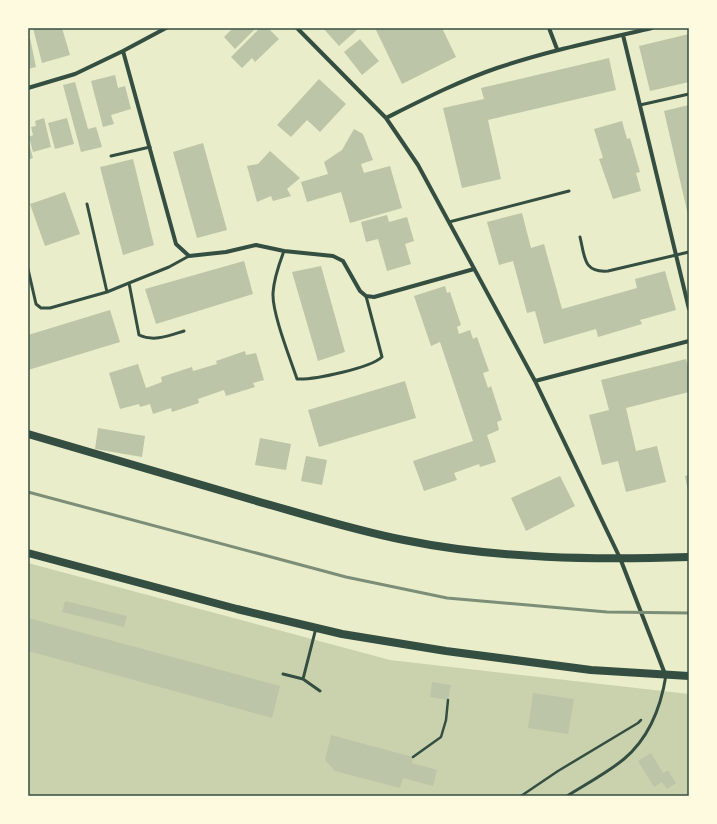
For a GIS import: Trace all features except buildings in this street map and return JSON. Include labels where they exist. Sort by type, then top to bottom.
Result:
[{"type":"main road","points":[[28,434],[321,519],[406,541],[502,553],[543,556],[620,558],[689,557]]},
{"type":"main road","points":[[28,553],[238,609],[316,628],[454,652],[591,670],[689,676]]},
{"type":"street","points":[[28,88],[75,74],[166,28]]},
{"type":"street","points":[[297,28],[386,118],[418,165],[535,381],[620,558],[666,675]]},
{"type":"street","points":[[549,28],[557,50]]},
{"type":"street","points":[[386,118],[430,96],[496,68],[557,50],[652,28]]},
{"type":"street","points":[[623,35],[689,309]]},
{"type":"street","points":[[123,51],[176,244],[189,256],[226,252],[256,245],[284,251],[333,256],[344,261],[360,291],[366,296],[374,298],[474,269]]},
{"type":"street","points":[[535,381],[689,341]]},
{"type":"lane","points":[[640,105],[689,94]]},
{"type":"lane","points":[[111,156],[150,147]]},
{"type":"lane","points":[[448,222],[568,191]]},
{"type":"lane","points":[[87,204],[107,292]]},
{"type":"lane","points":[[580,237],[587,265],[591,270],[598,272],[689,252]]},
{"type":"lane","points":[[284,251],[277,270],[273,295],[279,324],[297,379],[307,380],[357,369],[376,362],[382,357],[366,296]]},
{"type":"lane","points":[[28,269],[36,304],[41,308],[50,308],[107,292],[169,267],[189,256]]},
{"type":"lane","points":[[129,283],[139,335],[147,339],[159,338],[184,331]]},
{"type":"lane","points":[[303,679],[316,628]]},
{"type":"lane","points":[[283,674],[303,679],[320,691]]},
{"type":"lane","points":[[567,796],[624,758],[647,731],[658,710],[666,675]]},
{"type":"path","points":[[413,757],[441,737],[446,720],[448,700]]},
{"type":"path","points":[[521,796],[558,771],[638,723],[642,718]]},
{"type":"green space","points":[[28,563],[390,660],[689,694],[689,796],[28,796]]},
{"type":"railway","points":[[28,492],[346,577],[447,598],[607,612],[689,613]]}]
